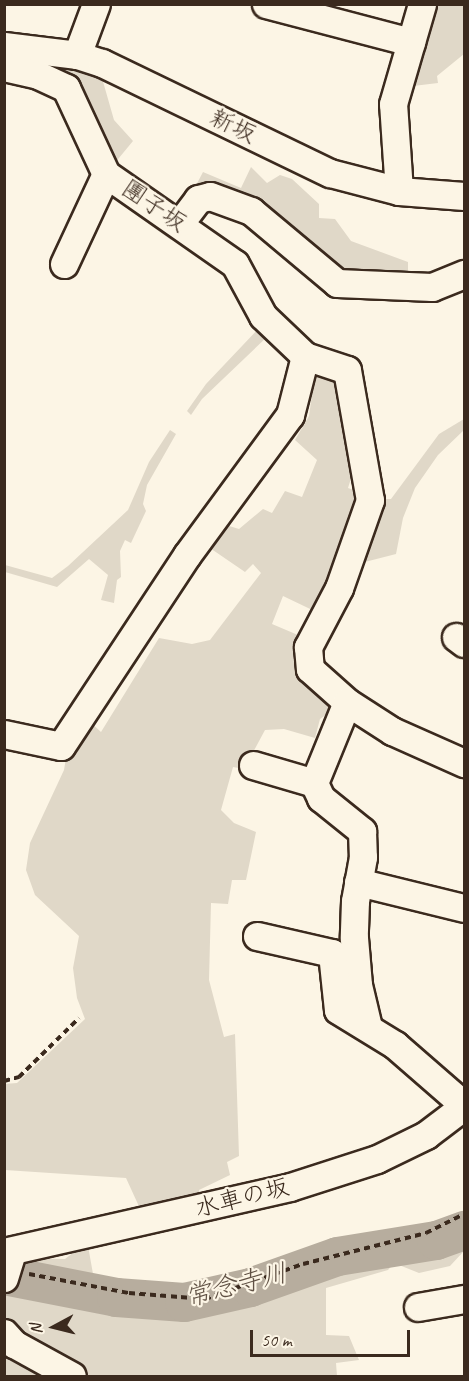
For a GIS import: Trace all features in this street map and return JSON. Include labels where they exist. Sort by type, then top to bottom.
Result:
[{"type":"street","points":[[77,55],[96,4]]},
{"type":"street","points":[[266,4],[348,15],[411,42]]},
{"type":"street","points":[[399,191],[393,104],[422,4]]},
{"type":"street","name":"新坂","points":[[4,46],[77,55],[102,63],[330,173],[399,191],[465,196]]},
{"type":"street","name":"團子坂","points":[[4,67],[38,75],[66,88],[106,174],[180,223],[235,264],[263,316],[305,356]]},
{"type":"street","points":[[64,264],[106,174]]},
{"type":"street","points":[[180,223],[198,198],[210,196],[251,211],[337,283],[432,287],[465,274]]},
{"type":"street","points":[[4,734],[61,746],[187,555],[290,415],[305,356],[347,370],[370,500],[339,588],[308,647],[310,669],[346,702],[392,731],[465,763]]},
{"type":"street","points":[[346,702],[314,783],[321,798],[362,831],[363,857],[358,882],[354,938],[358,985],[368,1027]]},
{"type":"street","points":[[252,765],[314,783]]},
{"type":"street","points":[[358,882],[465,908]]},
{"type":"street","points":[[257,936],[332,953],[338,1010],[368,1027],[465,1105]]},
{"type":"street","name":"水車の坂","points":[[7,1265],[290,1187],[377,1159],[426,1135],[465,1105]]},
{"type":"street","points":[[418,1307],[465,1299]]},
{"type":"street","points":[[4,1333],[14,1344],[72,1377]]},
{"type":"path","points":[[4,1081],[19,1077],[79,1018]]},
{"type":"path","points":[[7,1265],[129,1293],[205,1299],[303,1264],[426,1233],[465,1214]]},
{"type":"shaded area","points":[[433,5],[464,5],[464,54],[437,76],[438,83],[405,87]]},
{"type":"shaded area","points":[[44,58],[100,71],[114,120],[133,141],[114,164],[49,71]]},
{"type":"shaded area","points":[[251,167],[267,183],[280,175],[292,179],[319,204],[319,218],[335,219],[351,241],[408,262],[408,282],[339,282],[255,206],[192,193],[203,172],[241,188]]},
{"type":"shaded area","points":[[106,182],[176,231],[171,240],[102,190]]},
{"type":"shaded area","points":[[260,327],[269,335],[202,399],[191,415],[187,411],[206,384]]},
{"type":"shaded area","points":[[315,373],[339,384],[357,459],[348,488],[378,499],[391,499],[439,434],[464,419],[464,430],[438,455],[415,488],[403,518],[396,554],[357,564],[329,618],[283,596],[272,624],[305,638],[338,706],[320,719],[315,738],[284,729],[265,730],[244,769],[233,767],[221,810],[234,823],[256,832],[246,880],[232,880],[228,904],[211,903],[209,980],[224,1037],[235,1034],[239,1156],[227,1162],[230,1175],[199,1190],[200,1200],[142,1213],[126,1178],[5,1170],[4,1084],[17,1083],[85,1019],[77,998],[73,968],[79,936],[35,895],[26,870],[30,843],[64,770],[67,752],[89,721],[101,732],[159,638],[192,644],[210,640],[261,573],[253,564],[245,572],[207,546],[226,525],[239,529],[263,509],[272,513],[285,491],[302,497],[317,460],[295,440],[309,416]]},
{"type":"shaded area","points":[[170,430],[176,434],[147,485],[143,504],[146,511],[131,543],[125,540],[120,551],[121,577],[117,580],[114,603],[101,600],[108,575],[89,559],[57,587],[5,572],[5,565],[52,578],[68,566],[128,510],[149,462]]},
{"type":"shaded area","points":[[447,1225],[464,1226],[464,1251],[450,1266],[419,1273],[394,1263],[388,1270],[326,1288],[326,1335],[349,1336],[359,1360],[336,1363],[337,1376],[5,1376],[5,1258],[65,1259],[83,1245],[88,1246],[97,1296],[141,1305],[194,1304],[306,1273],[306,1261]]},
{"type":"waterway","name":"常念寺川","points":[[4,1275],[116,1297],[184,1302],[250,1287],[337,1256],[436,1240],[464,1230]]}]
